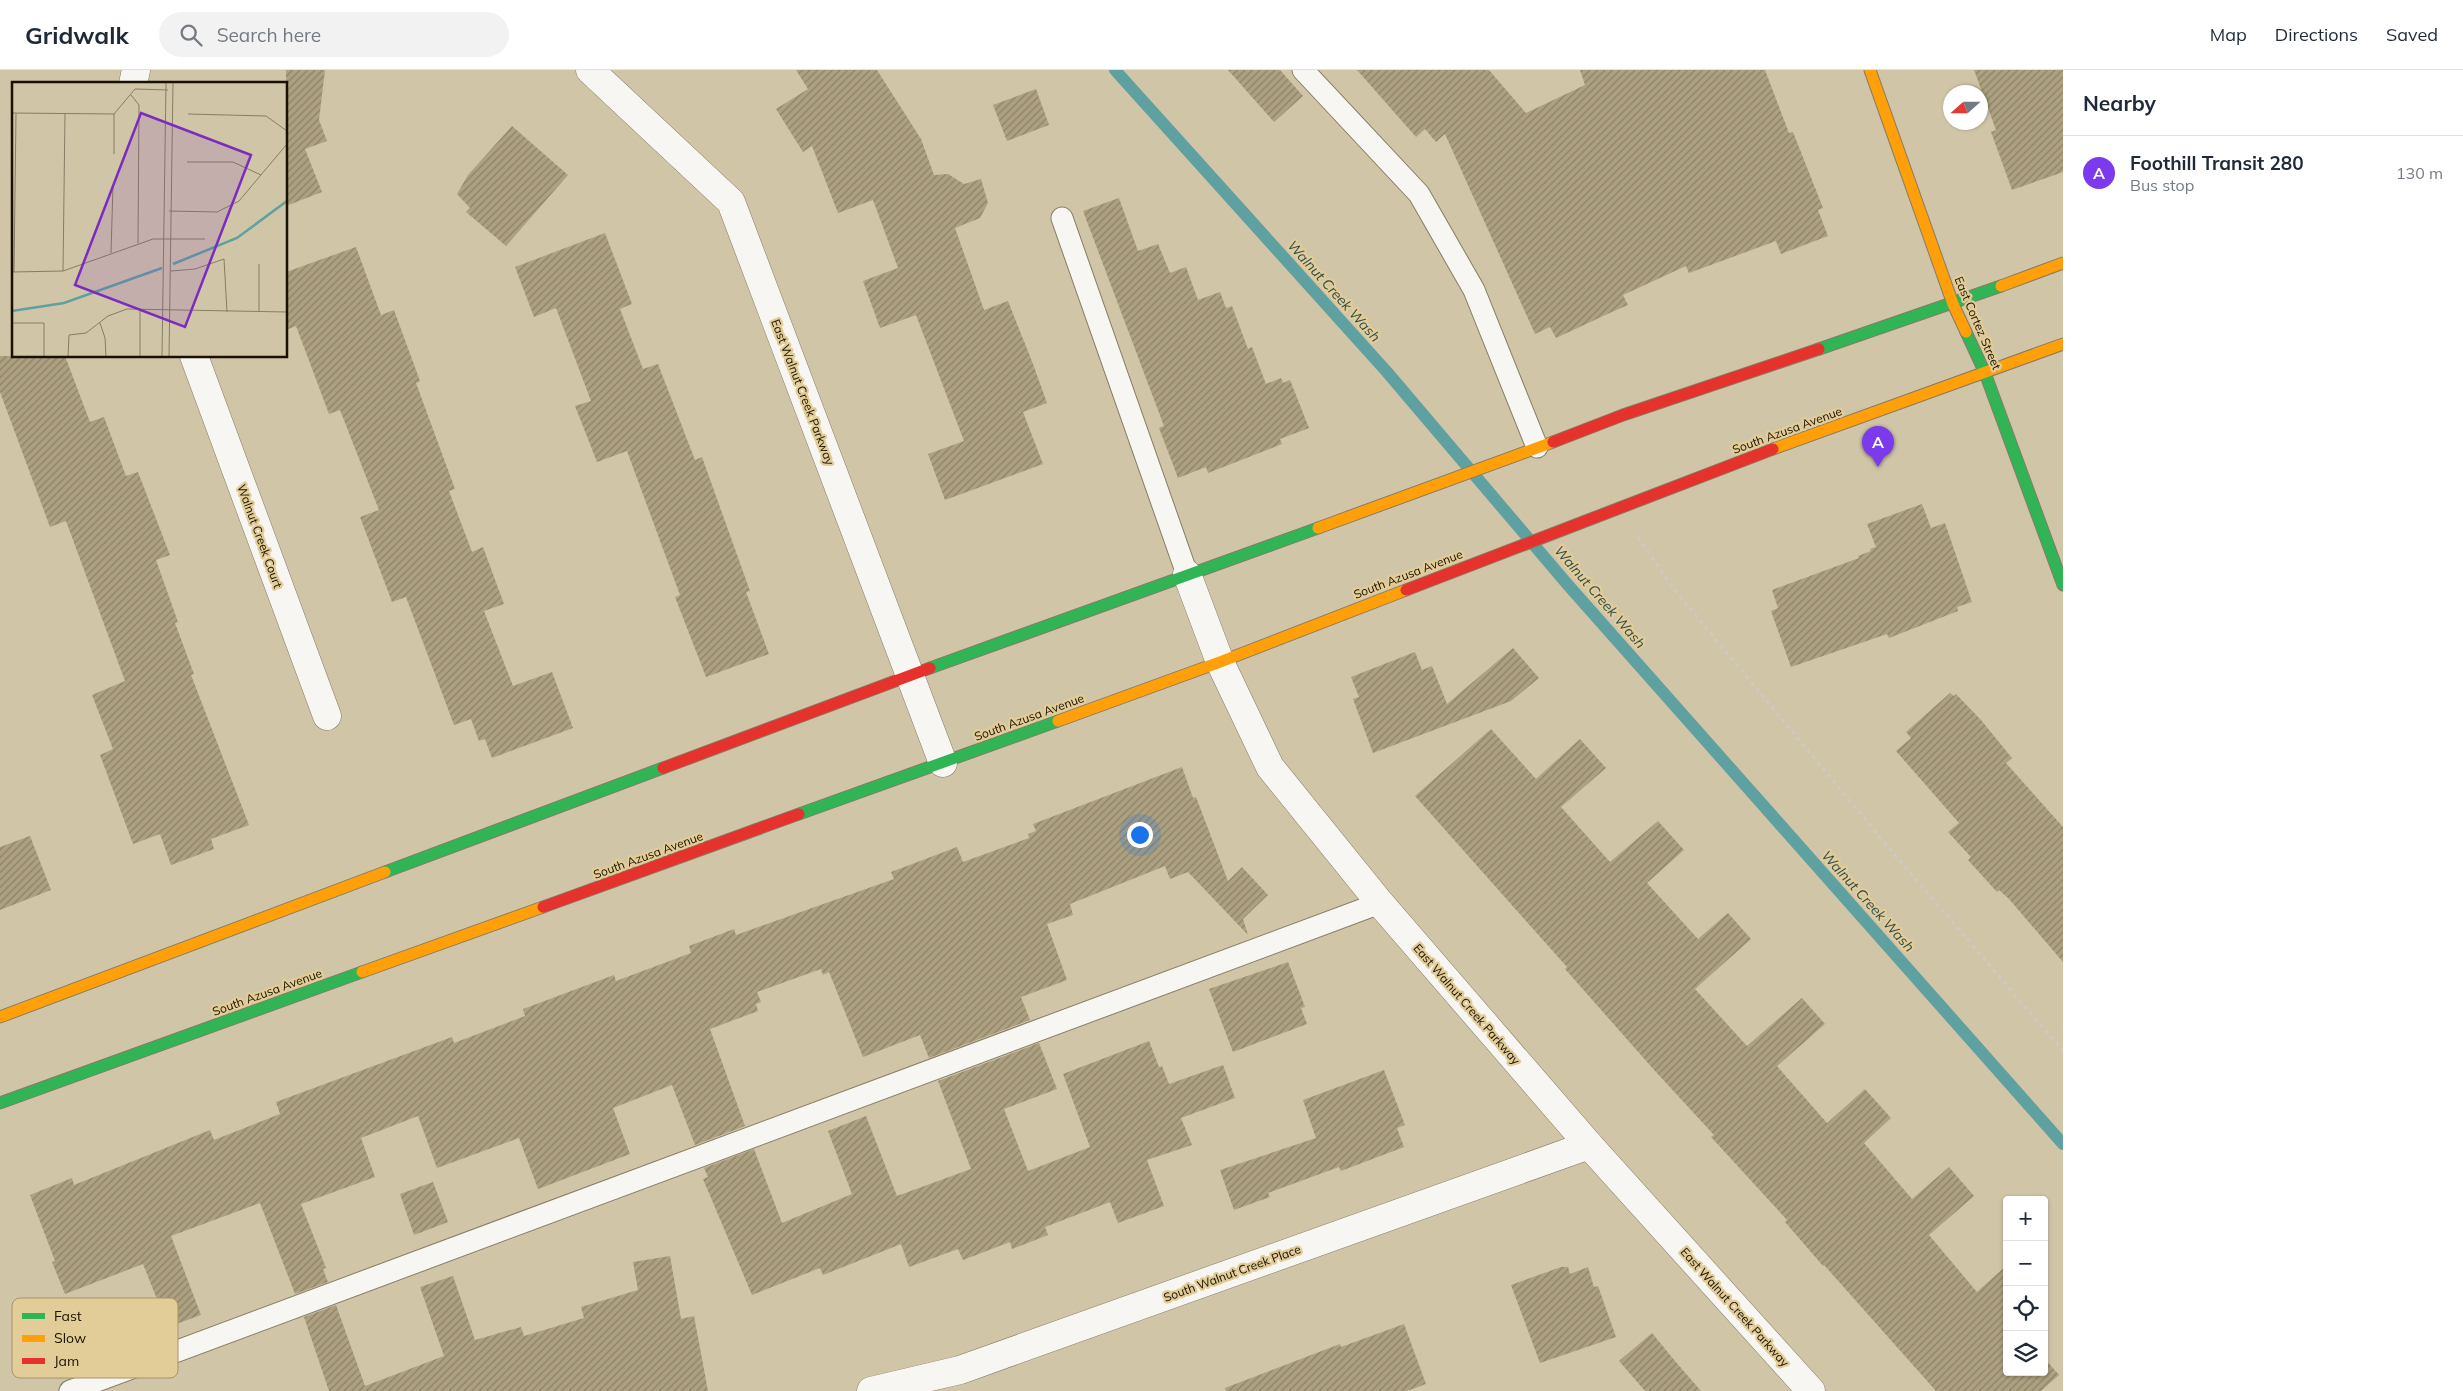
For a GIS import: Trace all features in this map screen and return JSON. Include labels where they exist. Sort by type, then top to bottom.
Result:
[{"type":"main road","name":"East Cortez Street","points":[[1870,70],[1953,304],[1985,374],[2063,585]]},
{"type":"main road","points":[[0,1017],[910,675],[1187,574],[1426,490],[1623,415],[1953,304],[2063,263]]},
{"type":"main road","name":"South Azusa Avenue","points":[[0,1103],[1220,662],[1486,558],[2063,344]]},
{"type":"street","name":"East Walnut Creek Parkway","points":[[590,70],[731,202],[943,763]]},
{"type":"street","name":"Walnut Creek Court","points":[[195,358],[327,716]]},
{"type":"street","name":"East Walnut Creek Parkway","points":[[1187,574],[1220,662],[1270,767],[1380,903],[1589,1145],[1810,1391]]},
{"type":"street","name":"South Walnut Creek Place","points":[[872,1391],[960,1370],[1589,1145]]},
{"type":"lane","points":[[1303,70],[1418,194],[1474,290],[1506,366],[1528,450]]},
{"type":"lane","points":[[1062,218],[1187,574]]},
{"type":"lane","points":[[178,1351],[1380,903]]},
{"type":"lane","points":[[70,1391],[105,1378]]},
{"type":"path","points":[[1624,506],[1639,540],[1673,588],[1899,860],[2063,1051]]},
{"type":"building","points":[[286,70],[325,70],[319,120],[327,141],[305,149],[322,192],[288,205],[288,82],[286,82]]},
{"type":"building","points":[[796,70],[877,70],[921,139],[934,175],[948,174],[964,184],[981,179],[988,203],[980,218],[955,228],[984,310],[1008,301],[1033,364],[1047,403],[1023,412],[1043,464],[945,500],[928,454],[964,441],[916,315],[880,328],[863,281],[898,268],[873,200],[838,213],[812,146],[803,152],[776,109],[808,89]]},
{"type":"building","points":[[1228,70],[1280,70],[1303,96],[1274,122]]},
{"type":"building","points":[[1357,70],[1489,70],[1526,113],[1585,85],[1580,70],[1765,70],[1789,133],[1793,132],[1823,208],[1818,210],[1828,236],[1781,254],[1776,241],[1689,273],[1686,266],[1623,295],[1628,305],[1556,338],[1550,327],[1535,334],[1445,134],[1436,142],[1425,129],[1416,137]]},
{"type":"building","points":[[1974,70],[2063,70],[2063,172],[2012,190],[1991,132],[1996,130],[1988,108],[1988,85],[1980,85]]},
{"type":"building","points":[[1036,89],[1049,125],[1007,141],[993,105]]},
{"type":"building","points":[[512,126],[568,175],[506,246],[466,212],[470,208],[457,194],[468,175]]},
{"type":"building","points":[[1119,198],[1138,251],[1158,244],[1170,273],[1186,267],[1198,300],[1220,292],[1226,308],[1232,306],[1248,349],[1252,347],[1266,384],[1281,378],[1283,383],[1290,380],[1309,428],[1280,439],[1282,444],[1208,473],[1206,467],[1178,478],[1159,428],[1164,426],[1083,211]]},
{"type":"building","points":[[605,233],[632,304],[620,309],[643,369],[658,364],[695,460],[702,457],[750,591],[746,592],[769,654],[706,677],[675,597],[680,595],[627,451],[597,462],[575,406],[591,401],[556,308],[534,317],[515,267]]},
{"type":"building","points":[[356,247],[381,315],[394,310],[420,381],[416,383],[455,489],[449,491],[472,552],[483,547],[504,604],[484,611],[513,686],[552,672],[573,728],[492,758],[485,739],[479,741],[471,719],[454,725],[406,597],[392,602],[360,517],[379,510],[340,410],[329,414],[296,326],[288,329],[288,271]]},
{"type":"building","points":[[0,356],[12,356],[12,358],[66,358],[90,422],[104,417],[126,476],[138,472],[170,555],[156,560],[178,622],[175,623],[194,674],[191,675],[249,825],[211,839],[214,849],[171,865],[160,834],[133,844],[100,755],[113,749],[92,695],[125,681],[66,521],[50,527],[0,392]]},
{"type":"building","points":[[1922,504],[1931,528],[1945,523],[1972,602],[1957,607],[1958,611],[1889,638],[1887,634],[1791,667],[1771,611],[1778,608],[1772,590],[1859,558],[1858,556],[1876,547],[1867,524]]},
{"type":"building","points":[[1513,648],[1539,678],[1511,701],[1373,753],[1353,699],[1359,697],[1351,677],[1415,652],[1422,670],[1432,666],[1447,704]]},
{"type":"building","points":[[1950,693],[1954,696],[1956,694],[1981,720],[2012,758],[2006,763],[2063,827],[2063,962],[2009,899],[1999,890],[1997,892],[1968,860],[1971,857],[1948,832],[1959,823],[1896,751],[1911,738],[1906,732]]},
{"type":"building","points":[[1491,729],[1536,779],[1580,739],[1606,768],[1561,807],[1610,862],[1658,821],[1684,850],[1647,883],[1698,939],[1728,913],[1751,939],[1695,989],[1747,1046],[1802,998],[1825,1024],[1777,1066],[1827,1123],[1865,1089],[1891,1118],[1864,1143],[1912,1199],[1949,1167],[1974,1196],[1929,1235],[1977,1292],[2003,1269],[2003,1376],[2048,1376],[2048,1363],[2059,1375],[2041,1391],[1936,1391],[1823,1266],[1785,1222],[1787,1220],[1711,1137],[1714,1135],[1565,969],[1567,967],[1415,796]]},
{"type":"building","points":[[1182,767],[1193,798],[1196,797],[1228,881],[1242,867],[1268,895],[1243,919],[1248,935],[1188,872],[1170,879],[1165,866],[1070,904],[1073,915],[1047,924],[1067,980],[1021,997],[1030,1020],[929,1058],[920,1035],[863,1057],[829,972],[823,975],[821,969],[757,992],[761,1002],[756,1004],[758,1011],[710,1029],[745,1126],[695,1145],[672,1085],[613,1108],[630,1154],[538,1189],[519,1138],[437,1168],[418,1116],[361,1138],[375,1177],[301,1204],[326,1268],[323,1269],[328,1282],[295,1294],[260,1203],[171,1236],[201,1315],[178,1323],[178,1298],[156,1298],[143,1264],[65,1294],[52,1262],[55,1261],[30,1195],[72,1178],[74,1185],[210,1130],[214,1140],[280,1114],[276,1102],[452,1037],[454,1043],[525,1016],[523,1009],[614,975],[616,981],[691,953],[689,946],[734,929],[736,935],[894,879],[891,872],[957,847],[963,862],[1029,838],[1028,834],[1036,831],[1033,824]]},
{"type":"building","points":[[30,836],[51,890],[0,910],[0,847]]},
{"type":"building","points":[[1288,962],[1305,1007],[1301,1008],[1307,1024],[1233,1052],[1209,989]]},
{"type":"building","points":[[1149,1041],[1159,1067],[1162,1066],[1169,1084],[1223,1065],[1235,1098],[1181,1118],[1192,1145],[1147,1160],[1164,1206],[1118,1223],[1110,1202],[1045,1227],[1048,1235],[1012,1249],[1010,1242],[963,1260],[958,1249],[909,1267],[901,1244],[823,1275],[820,1268],[752,1295],[703,1179],[708,1177],[704,1168],[754,1149],[782,1223],[852,1194],[828,1131],[866,1116],[897,1196],[971,1169],[938,1081],[1039,1043],[1057,1089],[1004,1109],[1028,1171],[1090,1147],[1063,1074]]},
{"type":"building","points":[[1384,1070],[1405,1125],[1397,1128],[1404,1147],[1341,1171],[1339,1167],[1268,1193],[1270,1197],[1234,1210],[1220,1170],[1316,1138],[1303,1100]]},
{"type":"building","points":[[433,1182],[448,1222],[414,1235],[400,1194]]},
{"type":"building","points":[[670,1256],[681,1319],[694,1316],[708,1391],[329,1391],[304,1317],[336,1305],[365,1386],[444,1356],[420,1287],[453,1276],[475,1340],[521,1327],[524,1336],[584,1318],[581,1307],[638,1290],[633,1262]]},
{"type":"building","points":[[1561,1267],[1568,1267],[1570,1274],[1588,1267],[1594,1287],[1598,1286],[1616,1337],[1540,1363],[1511,1285]]},
{"type":"building","points":[[1404,1324],[1426,1384],[1407,1391],[1226,1391],[1225,1388],[1340,1344],[1341,1347]]},
{"type":"building","points":[[1652,1333],[1701,1391],[1645,1391],[1619,1361]]},
{"type":"waterway","name":"Walnut Creek Wash","points":[[1115,70],[1387,372],[1568,585],[2063,1144]]},
{"type":"traffic: fast","points":[[1819,349],[2001,286]]},
{"type":"traffic: fast","points":[[1966,332],[1985,373],[2063,585]]},
{"type":"traffic: fast","points":[[930,668],[1318,528]]},
{"type":"traffic: fast","points":[[799,814],[1058,721]]},
{"type":"traffic: fast","points":[[385,872],[663,768]]},
{"type":"traffic: fast","points":[[0,1103],[362,972]]},
{"type":"traffic: slow","points":[[1870,70],[1953,304],[1966,332]]},
{"type":"traffic: slow","points":[[2001,286],[2063,263]]},
{"type":"traffic: slow","points":[[1773,449],[2063,344]]},
{"type":"traffic: slow","points":[[1318,528],[1553,442]]},
{"type":"traffic: slow","points":[[1058,721],[1220,662],[1406,590]]},
{"type":"traffic: slow","points":[[0,1017],[385,872]]},
{"type":"traffic: slow","points":[[362,972],[543,907]]},
{"type":"traffic: jam","points":[[1553,442],[1623,415],[1819,349]]},
{"type":"traffic: jam","points":[[1406,590],[1773,449]]},
{"type":"traffic: jam","points":[[663,768],[930,668]]},
{"type":"traffic: jam","points":[[543,907],[799,814]]},
{"type":"place","name":"Foothill Transit 280","points":[[1878,467]]}]
